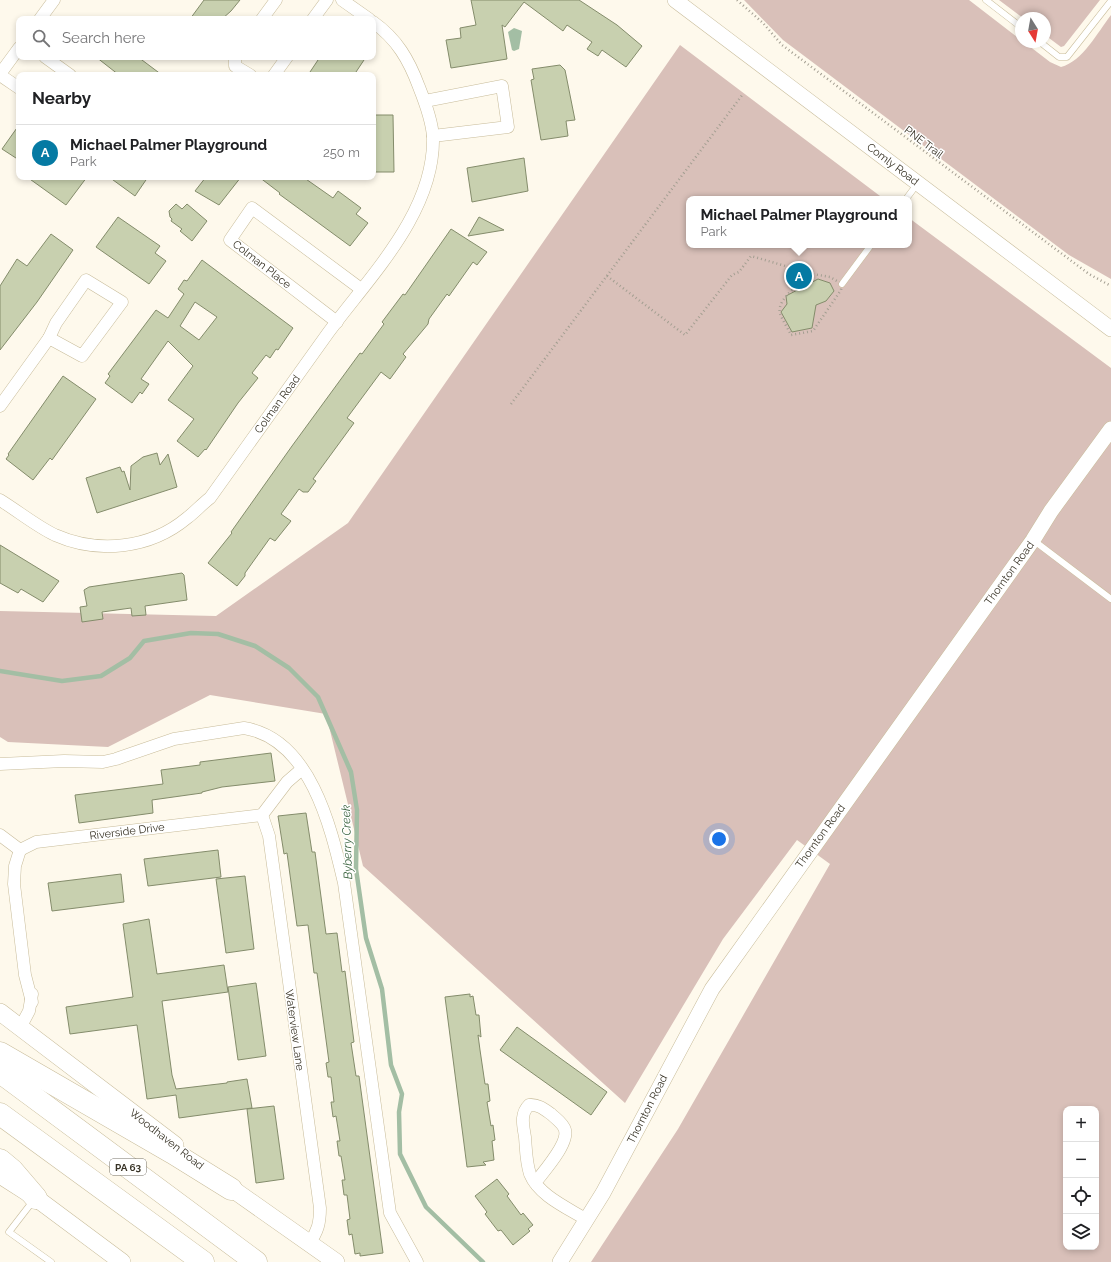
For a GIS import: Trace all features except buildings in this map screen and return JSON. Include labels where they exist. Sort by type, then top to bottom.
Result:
[{"type":"highway","points":[[0,1053],[173,1153],[231,1189]]},
{"type":"highway","name":"PA 63","points":[[0,1072],[256,1262]]},
{"type":"highway","name":"PA 63","points":[[0,1114],[203,1262]]},
{"type":"highway","points":[[0,1160],[12,1170],[36,1198]]},
{"type":"main road","name":"Woodhaven Road","points":[[0,1012],[231,1189],[336,1262]]},
{"type":"main road","points":[[0,1175],[36,1198],[122,1262]]},
{"type":"street","points":[[42,16],[54,0]]},
{"type":"street","points":[[264,16],[276,0]]},
{"type":"street","points":[[316,16],[327,0]]},
{"type":"street","points":[[342,0],[365,16]]},
{"type":"street","name":"Comly Road","points":[[675,0],[1111,329]]},
{"type":"street","name":"Colman Road","points":[[0,500],[54,534],[80,544],[106,546],[138,544],[164,533],[186,519],[210,498],[414,215],[424,192],[433,136],[425,101],[412,68],[401,48],[387,32],[376,24]]},
{"type":"street","points":[[16,52],[0,74],[16,86]]},
{"type":"street","points":[[49,60],[66,72]]},
{"type":"street","points":[[235,60],[235,66],[245,72]]},
{"type":"street","points":[[276,72],[285,60]]},
{"type":"street","points":[[425,101],[502,86],[508,127],[433,136]]},
{"type":"street","name":"Colman Place","points":[[336,322],[230,240],[252,208],[361,289]]},
{"type":"street","points":[[0,406],[49,338],[56,323],[86,280],[122,302],[82,356],[49,338]]},
{"type":"street","name":"Thornton Road","points":[[560,1262],[587,1220],[712,988],[1033,540],[1051,511],[1111,428]]},
{"type":"street","points":[[0,764],[64,760],[103,762],[116,760],[174,739],[244,728],[264,734],[285,747],[318,793],[329,820],[335,842],[344,883],[390,1212],[417,1262]]},
{"type":"street","points":[[262,815],[287,782],[302,769]]},
{"type":"street","name":"Riverside Drive","points":[[20,850],[36,842],[262,815]]},
{"type":"street","name":"Waterview Lane","points":[[262,815],[270,843],[320,1208],[320,1216],[316,1233],[309,1243]]},
{"type":"street","points":[[0,835],[20,850],[15,866],[14,884],[25,975],[32,1002],[20,1028]]},
{"type":"street","points":[[535,1183],[562,1146],[565,1138],[565,1130],[562,1124],[543,1108],[534,1104],[529,1105],[525,1109],[523,1116],[527,1162],[531,1175],[535,1183],[554,1200],[587,1220]]},
{"type":"lane","points":[[986,0],[1015,22]]},
{"type":"lane","points":[[1048,48],[1059,57],[1067,57],[1111,1]]},
{"type":"lane","points":[[908,196],[918,183]]},
{"type":"lane","points":[[842,284],[869,248]]},
{"type":"lane","points":[[1033,540],[1111,599]]},
{"type":"lane","points":[[36,1198],[9,1232],[51,1262]]},
{"type":"path","name":"PNE Trail","points":[[737,0],[763,22],[782,45],[1090,274],[1111,286]]},
{"type":"path","points":[[511,404],[743,94]]},
{"type":"path","points":[[607,276],[685,335],[732,276],[739,272],[751,256],[812,274],[830,277],[842,284],[841,290],[813,331],[791,335],[780,313],[779,306],[786,295],[812,274]]},
{"type":"shaded area","points":[[744,0],[969,0],[1015,35],[1015,48],[1032,48],[1050,62],[1061,67],[1069,64],[1083,53],[1111,15],[1111,279],[1069,255],[783,40]]},
{"type":"shaded area","points":[[999,0],[1100,0],[1064,46],[1061,47],[1051,40],[1051,12],[1015,12]]},
{"type":"shaded area","points":[[514,28],[522,31],[519,49],[514,51],[512,50],[508,32]]},
{"type":"shaded area","points":[[680,45],[880,196],[686,196],[686,248],[912,248],[912,220],[1111,368],[1111,1262],[591,1262],[678,1129],[830,864],[797,840],[723,939],[625,1103],[363,866],[326,714],[210,695],[108,747],[8,742],[0,737],[0,611],[216,616],[348,523]]},
{"type":"waterway","name":"Byberry Creek","points":[[0,671],[62,681],[101,676],[130,658],[144,641],[191,633],[218,634],[255,646],[289,668],[318,697],[351,772],[357,810],[356,869],[366,938],[382,989],[391,1065],[402,1094],[399,1112],[400,1154],[426,1207],[483,1262]]},
{"type":"place","name":"Michael Palmer Playground","points":[[799,276]]}]
